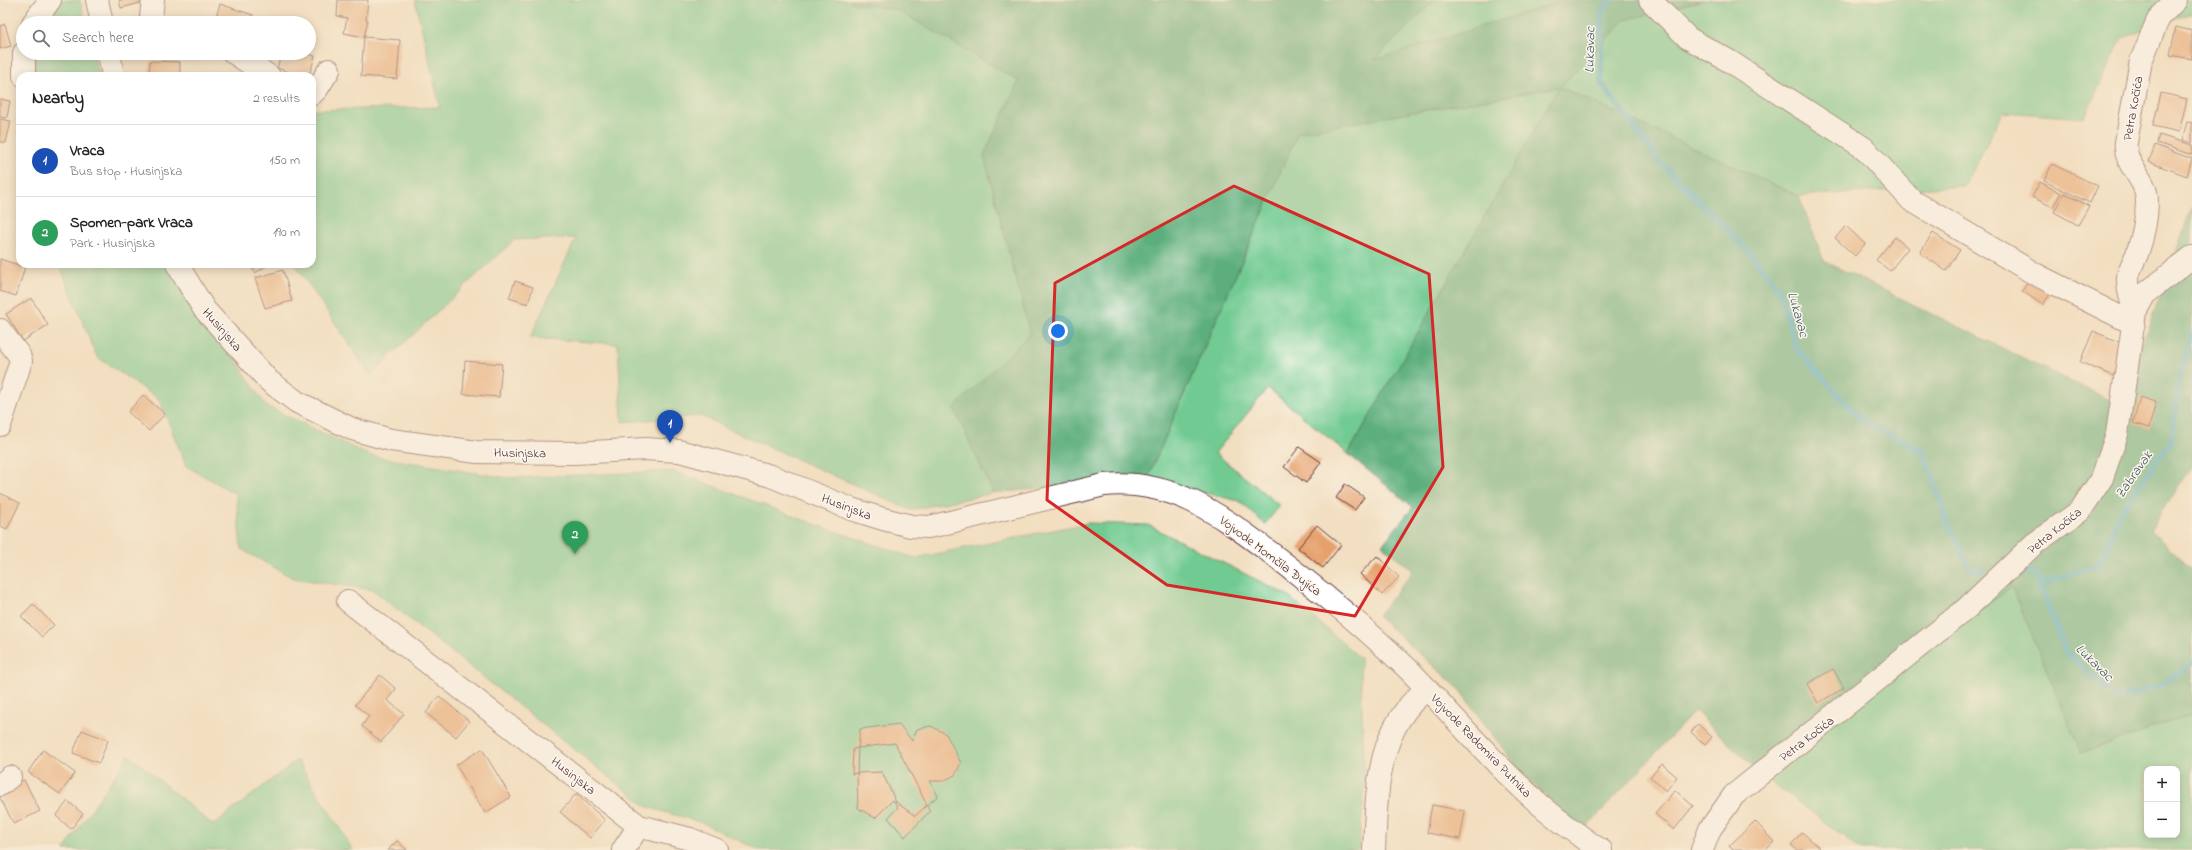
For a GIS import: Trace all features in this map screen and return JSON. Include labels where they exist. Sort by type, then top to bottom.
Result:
[{"type":"street","points":[[38,16],[50,0]]},
{"type":"street","points":[[97,0],[100,16]]},
{"type":"street","points":[[151,16],[153,0]]},
{"type":"street","points":[[1650,0],[1688,38],[1729,61],[1864,148],[1911,200],[2035,274],[2135,318],[2145,294],[2192,257]]},
{"type":"street","name":"Petra Kočića","points":[[1702,850],[1710,829],[1734,795],[1967,608],[2034,544],[2080,511],[2102,478],[2117,434],[2135,318],[2129,293],[2128,276],[2138,252],[2146,221],[2146,188],[2126,156],[2126,142],[2141,61],[2157,22],[2176,0]]},
{"type":"street","points":[[24,60],[24,72]]},
{"type":"street","points":[[110,60],[113,72]]},
{"type":"street","points":[[245,60],[263,72]]},
{"type":"street","points":[[316,90],[329,70]]},
{"type":"street","name":"Husinjska","points":[[179,268],[204,308],[269,381],[298,402],[352,429],[391,440],[477,452],[574,453],[645,449],[679,451],[771,476],[851,509],[883,519],[923,526]]},
{"type":"street","points":[[0,330],[19,355],[21,361],[0,425]]},
{"type":"street","name":"Vojvode Momčila Đujića","points":[[923,526],[938,525],[1104,485],[1131,483],[1154,487],[1180,496],[1228,520],[1364,627],[1427,689]]},
{"type":"street","name":"Husinjska","points":[[348,601],[639,826],[690,839],[717,850]]},
{"type":"street","name":"Vojvode Radomira Putnika","points":[[1374,850],[1377,795],[1387,746],[1403,711],[1427,689],[1546,812],[1601,850]]},
{"type":"street","points":[[623,850],[639,826]]},
{"type":"highlighted area","points":[[1234,186],[1429,274],[1443,467],[1355,616],[1167,585],[1047,500],[1055,283]]},
{"type":"green space","points":[[57,0],[80,0],[84,16],[45,16]]},
{"type":"green space","points":[[415,0],[850,0],[852,3],[897,10],[1019,81],[984,155],[1030,334],[954,408],[993,493],[911,510],[700,416],[622,422],[618,344],[530,338],[576,238],[514,240],[370,375],[298,268],[316,268],[316,110],[440,107]]},
{"type":"green space","points":[[850,0],[1435,0],[1374,60],[1565,0],[1704,0],[1625,20],[1560,87],[1799,196],[1824,261],[2120,405],[2192,207],[2192,465],[2150,530],[2192,568],[2192,714],[2081,753],[2012,587],[1757,771],[1695,711],[1583,831],[1519,771],[1458,688],[1377,616],[1413,571],[1382,545],[1413,507],[1348,454],[1559,87],[1298,132],[1147,479],[993,493],[954,408],[1030,334],[984,155],[1019,81],[897,10],[852,3]]},
{"type":"green space","points":[[1435,0],[1565,0],[1373,61]]},
{"type":"green space","points":[[1704,0],[2192,0],[2192,13],[2122,38],[2084,118],[2003,112],[1965,186],[1799,196],[1560,87],[1625,20]]},
{"type":"green space","points":[[29,60],[95,60],[99,72],[30,72]]},
{"type":"green space","points":[[1560,87],[1348,454],[1268,388],[1215,453],[1280,506],[1265,524],[1239,501],[1147,479],[1298,132]]},
{"type":"green space","points":[[61,268],[176,268],[266,406],[371,456],[508,478],[673,471],[828,529],[915,558],[1088,523],[1148,525],[1287,595],[1360,658],[1365,789],[1358,850],[758,850],[703,823],[647,807],[373,590],[293,578],[241,549],[236,494],[186,466],[159,399],[97,357]]},
{"type":"green space","points":[[2012,587],[2082,753],[2192,714],[2192,850],[1862,850],[1757,771]]},
{"type":"green space","points":[[129,755],[213,825],[297,760],[353,850],[64,850]]},
{"type":"building","points":[[119,0],[143,0],[144,2],[121,8]]},
{"type":"building","points":[[338,0],[368,0],[366,20],[368,20],[364,37],[344,33],[347,18],[337,16]]},
{"type":"building","points":[[220,4],[253,15],[253,16],[216,16]]},
{"type":"building","points":[[5,24],[11,46],[0,49],[0,26]]},
{"type":"building","points":[[2176,27],[2192,31],[2192,59],[2170,55]]},
{"type":"building","points":[[364,37],[400,40],[397,79],[361,76]]},
{"type":"building","points":[[280,60],[314,60],[310,72],[290,72],[277,68]]},
{"type":"building","points":[[150,61],[180,62],[180,72],[149,72]]},
{"type":"building","points":[[2161,93],[2187,99],[2179,132],[2153,126]]},
{"type":"building","points":[[0,99],[10,101],[7,118],[0,117]]},
{"type":"building","points":[[0,119],[11,121],[6,143],[0,142]]},
{"type":"building","points":[[2187,122],[2192,123],[2192,143],[2182,140]]},
{"type":"building","points":[[2159,135],[2192,145],[2192,155],[2157,143]]},
{"type":"building","points":[[2155,145],[2192,159],[2187,176],[2149,162]]},
{"type":"building","points":[[2052,164],[2098,186],[2090,203],[2044,181]]},
{"type":"building","points":[[2040,182],[2061,193],[2053,207],[2032,197]]},
{"type":"building","points":[[2064,193],[2089,206],[2078,225],[2054,212]]},
{"type":"building","points":[[1846,226],[1865,244],[1855,256],[1835,238]]},
{"type":"building","points":[[1933,233],[1960,250],[1946,271],[1920,253]]},
{"type":"building","points":[[1895,237],[1908,248],[1890,271],[1876,260]]},
{"type":"building","points":[[0,259],[16,264],[16,268],[25,268],[16,296],[0,291]]},
{"type":"building","points":[[252,268],[263,268],[255,273]]},
{"type":"building","points":[[283,270],[292,301],[265,308],[255,278]]},
{"type":"building","points":[[515,281],[533,287],[528,304],[509,298]]},
{"type":"building","points":[[2028,281],[2050,294],[2043,305],[2022,291]]},
{"type":"building","points":[[31,298],[48,325],[23,341],[6,314]]},
{"type":"building","points":[[2093,331],[2126,345],[2113,376],[2080,362]]},
{"type":"building","points":[[465,361],[502,364],[499,397],[463,394]]},
{"type":"building","points":[[143,395],[165,414],[149,431],[128,412]]},
{"type":"building","points":[[2140,397],[2156,402],[2149,428],[2133,423]]},
{"type":"building","points":[[1299,447],[1321,462],[1306,483],[1284,467]]},
{"type":"building","points":[[1345,484],[1364,497],[1355,510],[1336,498]]},
{"type":"building","points":[[0,493],[20,503],[7,529],[0,526]]},
{"type":"building","points":[[1317,525],[1341,545],[1323,568],[1298,548]]},
{"type":"building","points":[[1377,556],[1399,577],[1382,595],[1360,574]]},
{"type":"building","points":[[33,604],[54,625],[42,637],[21,616]]},
{"type":"building","points":[[1833,669],[1844,688],[1818,703],[1807,684]]},
{"type":"building","points":[[380,675],[396,689],[387,700],[404,714],[381,742],[362,726],[369,716],[355,705]]},
{"type":"building","points":[[439,696],[469,721],[456,737],[426,713]]},
{"type":"building","points":[[899,724],[912,741],[917,729],[931,726],[946,734],[961,763],[955,775],[943,781],[930,781],[938,796],[927,805],[895,743],[858,748],[860,729]]},
{"type":"building","points":[[1698,724],[1712,737],[1705,745],[1691,732]]},
{"type":"building","points":[[82,730],[108,740],[99,763],[73,753]]},
{"type":"building","points":[[858,748],[857,773],[852,774],[853,749]]},
{"type":"building","points":[[482,749],[511,797],[485,813],[456,765]]},
{"type":"building","points":[[43,750],[75,773],[60,794],[28,772]]},
{"type":"building","points":[[1662,764],[1677,777],[1666,791],[1650,777]]},
{"type":"building","points":[[882,772],[896,802],[915,816],[927,805],[930,811],[905,837],[888,818],[898,807],[893,800],[875,818],[858,808],[857,773]]},
{"type":"building","points":[[24,780],[40,811],[14,824],[0,798],[0,792]]},
{"type":"building","points":[[1675,790],[1693,806],[1674,830],[1655,814]]},
{"type":"building","points":[[576,794],[605,820],[590,838],[560,812]]},
{"type":"building","points":[[68,801],[83,814],[71,829],[56,816]]},
{"type":"building","points":[[1432,805],[1465,811],[1460,839],[1427,833]]},
{"type":"building","points":[[1755,821],[1774,842],[1766,850],[1733,850],[1729,846]]},
{"type":"building","points":[[1802,832],[1820,848],[1818,850],[1797,850],[1791,845]]},
{"type":"building","points":[[397,841],[407,850],[388,850]]},
{"type":"waterway","name":"Lukavac","points":[[1611,0],[1602,10],[1601,83],[1660,162],[1747,250],[1779,289],[1796,348],[1861,420],[1923,451],[1949,526],[1971,570],[1985,571]]},
{"type":"waterway","name":"Zabravak","points":[[2039,585],[2099,565],[2121,511],[2172,440],[2179,378],[2192,334]]},
{"type":"waterway","name":"Lukavac","points":[[2022,572],[2035,573],[2066,652],[2117,699],[2161,685],[2192,664]]},
{"type":"place","name":"Vraca","points":[[670,443]]},
{"type":"place","name":"Spomen-park Vraca","points":[[575,554]]}]
